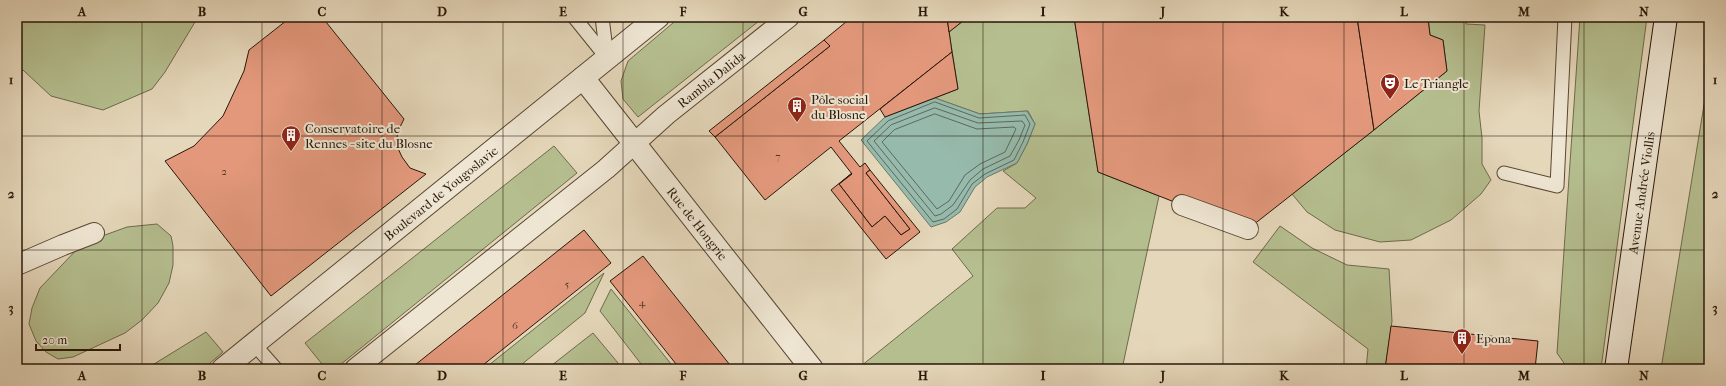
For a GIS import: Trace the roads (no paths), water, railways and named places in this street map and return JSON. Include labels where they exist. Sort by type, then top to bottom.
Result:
[{"type":"street","name":"Boulevard de Yougoslavie","points":[[223,369],[658,17]]},
{"type":"street","name":"Rambla Dalida","points":[[635,144],[661,119],[789,17]]},
{"type":"street","name":"Avenue Andrée Viollis","points":[[1616,369],[1666,17]]},
{"type":"street","name":"Rue de Hongrie","points":[[582,78],[812,369]]},
{"type":"street","points":[[355,369],[606,169],[635,144]]},
{"type":"street","points":[[1182,205],[1248,230]]},
{"type":"street","points":[[17,265],[94,233]]},
{"type":"lane","points":[[574,17],[607,58]]},
{"type":"lane","points":[[602,17],[607,58]]},
{"type":"lane","points":[[1504,173],[1557,186],[1565,17]]},
{"type":"lane","points":[[254,344],[276,369]]},
{"type":"water","points":[[935,98],[980,114],[1027,111],[1035,124],[1017,163],[987,177],[975,187],[960,212],[946,222],[931,227],[861,140],[885,117]]},
{"type":"place","name":"Le Triangle","points":[[1390,100]]},
{"type":"place","name":"Pôle social du Blosne","points":[[797,123]]},
{"type":"place","name":"Conservatoire de Rennes - site du Blosne","points":[[291,152]]},
{"type":"place","name":"Epona","points":[[1462,355]]}]
